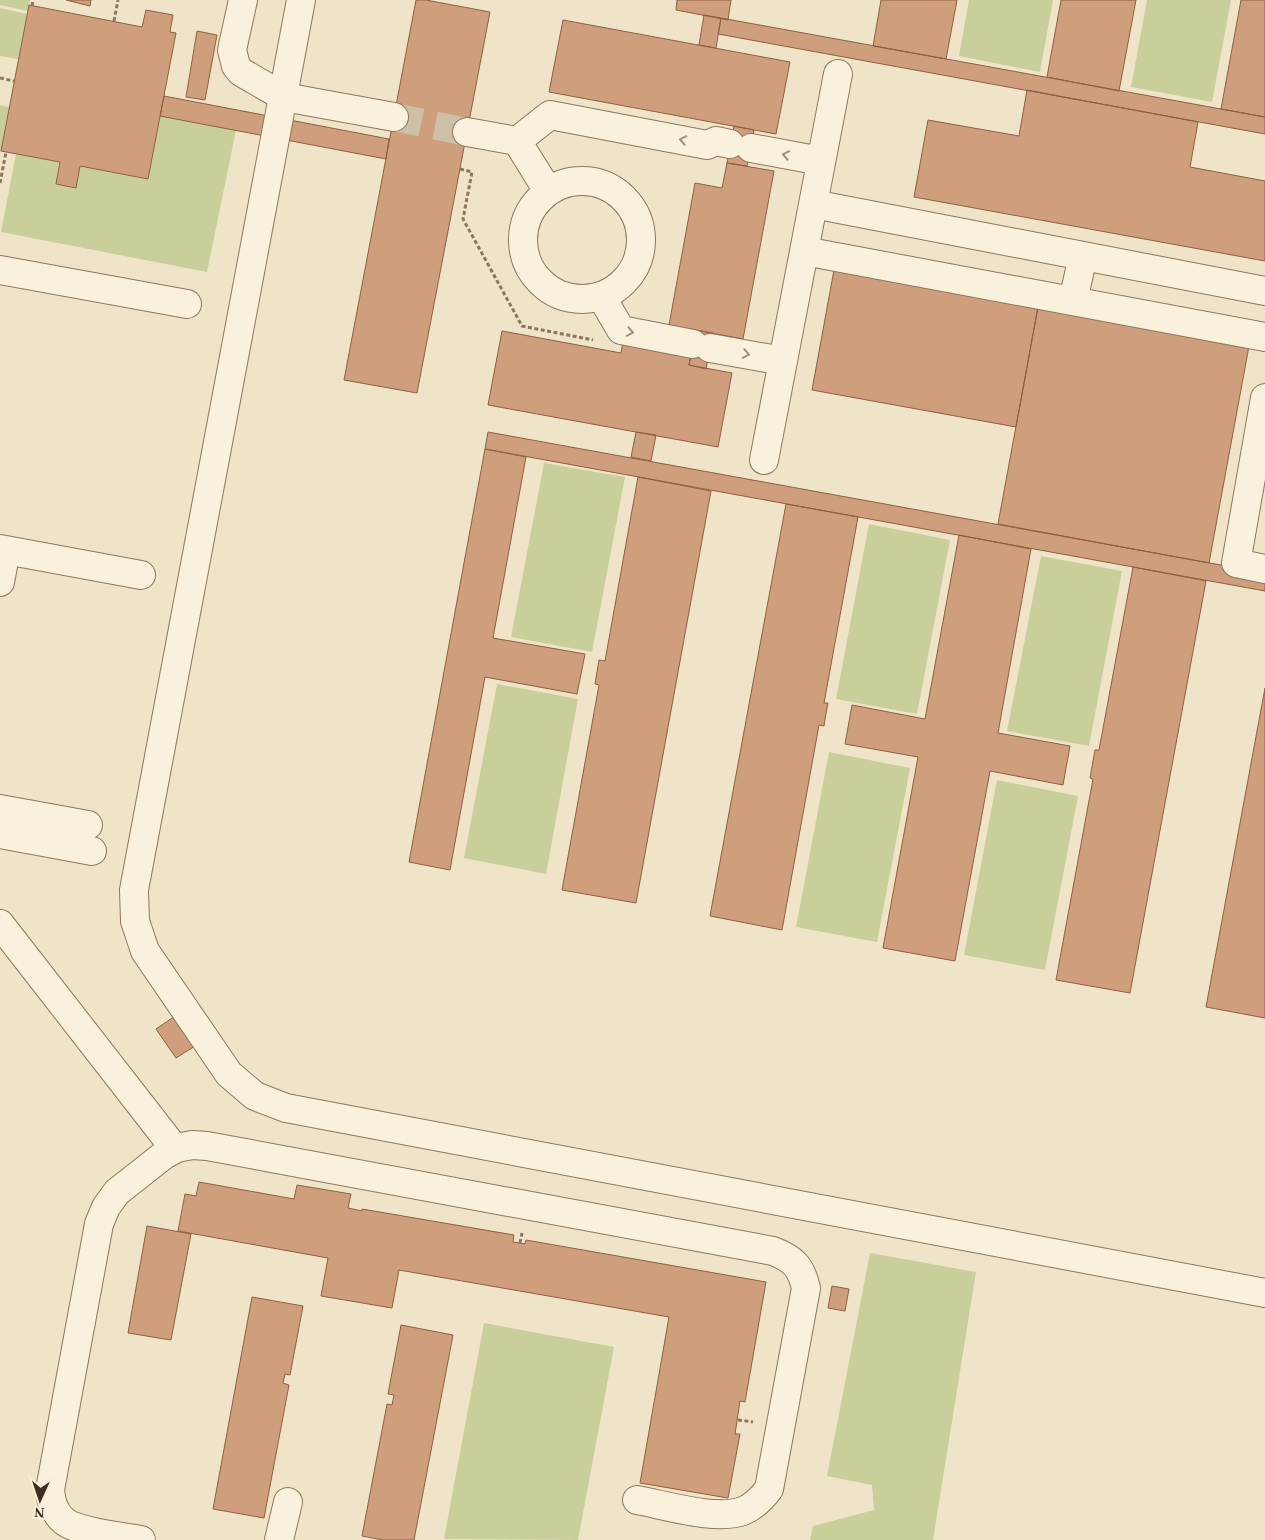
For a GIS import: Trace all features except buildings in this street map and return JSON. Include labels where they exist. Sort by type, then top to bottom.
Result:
[{"type":"lane","points":[[243,0],[232,50],[236,66],[241,72],[284,97],[394,117]]},
{"type":"lane","points":[[302,0],[134,890],[135,921],[145,951],[229,1074],[255,1096],[286,1108],[1265,1293]]},
{"type":"lane","points":[[764,460],[838,74]]},
{"type":"lane","points":[[517,141],[550,115],[707,145],[716,141],[821,161]]},
{"type":"lane","points":[[467,132],[517,141],[548,191]]},
{"type":"lane","points":[[577,181],[592,182],[608,186],[631,206],[638,220],[641,243],[636,265],[616,289],[601,296],[586,299],[571,298],[556,294],[543,285],[529,267],[525,260],[522,244],[523,229],[528,214],[536,201],[548,191],[562,184],[577,181]]},
{"type":"lane","points":[[813,204],[1265,291]]},
{"type":"lane","points":[[804,251],[1265,337]]},
{"type":"lane","points":[[1073,301],[1082,256]]},
{"type":"lane","points":[[0,270],[187,304]]},
{"type":"lane","points":[[601,296],[621,330],[783,361]]},
{"type":"lane","points":[[1265,398],[1236,564],[1265,569]]},
{"type":"lane","points":[[0,582],[3,550],[141,575]]},
{"type":"lane","points":[[0,809],[90,838],[0,834]]},
{"type":"lane","points":[[0,924],[175,1149]]},
{"type":"lane","points":[[141,1540],[76,1527],[65,1522],[51,1502],[50,1490],[99,1224],[106,1207],[117,1192],[164,1155],[175,1149],[192,1145],[208,1146],[773,1251],[786,1256],[796,1264],[803,1276],[806,1288],[769,1489],[759,1501],[745,1511],[729,1515],[713,1514],[637,1500]]},
{"type":"lane","points":[[279,1540],[288,1502]]},
{"type":"path","points":[[32,6],[33,0]]},
{"type":"path","points":[[114,21],[118,0]]},
{"type":"path","points":[[0,78],[14,81]]},
{"type":"path","points":[[0,182],[6,152]]},
{"type":"path","points":[[460,169],[472,172],[463,219],[522,326],[595,340]]},
{"type":"green space","points":[[0,0],[30,0],[28,11],[0,5]]},
{"type":"green space","points":[[969,0],[1053,0],[1040,72],[959,56]]},
{"type":"green space","points":[[1147,0],[1231,0],[1212,102],[1131,87]]},
{"type":"green space","points":[[0,8],[27,14],[18,59],[0,56]]},
{"type":"green space","points":[[0,105],[9,107],[0,155]]},
{"type":"green space","points":[[160,116],[236,130],[207,272],[1,232],[16,154],[60,162],[56,184],[75,188],[80,166]]},
{"type":"green space","points":[[544,463],[625,477],[592,652],[511,637]]},
{"type":"green space","points":[[869,524],[950,540],[917,714],[836,699]]},
{"type":"green space","points":[[1041,556],[1122,571],[1089,746],[1007,731]]},
{"type":"green space","points":[[497,684],[578,699],[546,874],[464,858]]},
{"type":"green space","points":[[829,752],[910,768],[877,942],[796,927]]},
{"type":"green space","points":[[997,780],[1078,796],[1045,970],[964,955]]},
{"type":"green space","points":[[870,1253],[976,1272],[933,1540],[810,1540],[813,1526],[874,1510],[872,1485],[827,1476]]},
{"type":"green space","points":[[484,1323],[614,1347],[578,1540],[444,1539]]},
{"type":"tunnel","points":[[394,117],[467,132]]}]
